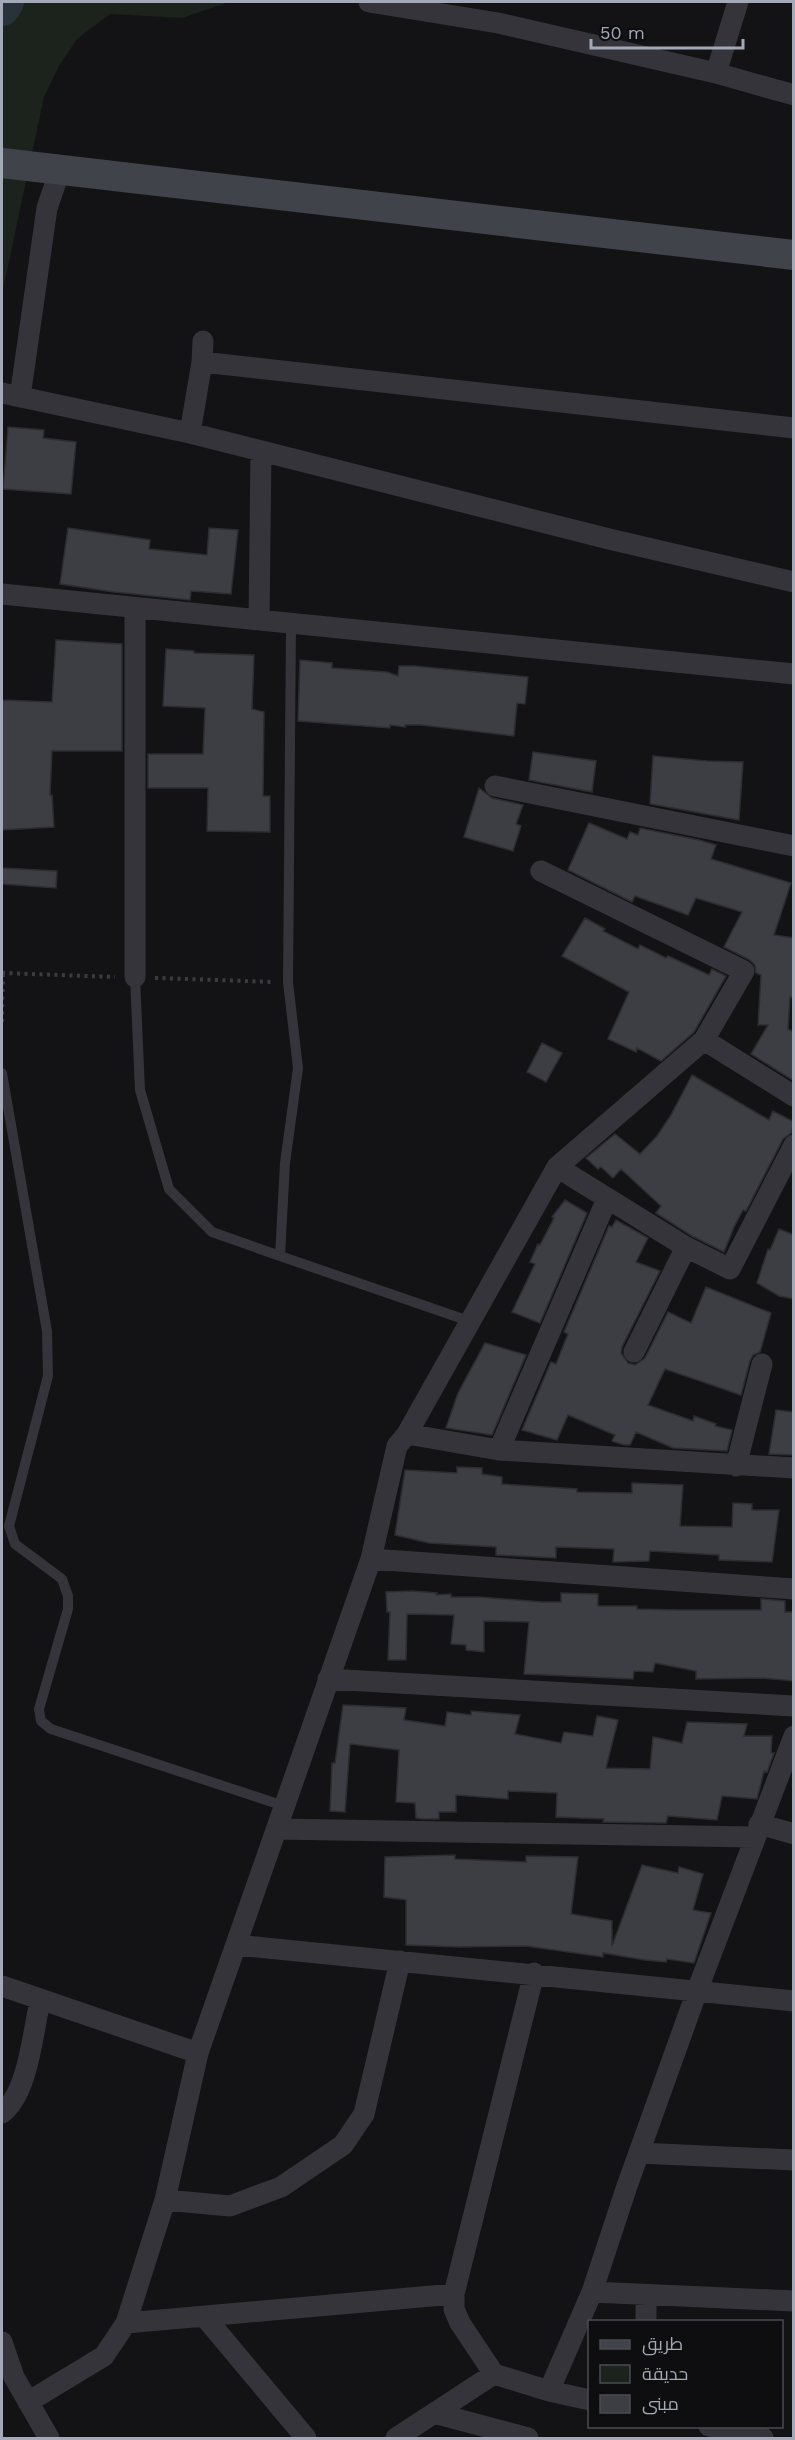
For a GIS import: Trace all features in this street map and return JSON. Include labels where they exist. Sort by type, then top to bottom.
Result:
[{"type":"main road","points":[[16,164],[793,253]]},
{"type":"street","points":[[369,2],[498,23],[716,74],[794,95]]},
{"type":"street","points":[[716,74],[738,2]]},
{"type":"street","points":[[60,170],[47,208],[11,395],[190,434],[609,539],[794,582]]},
{"type":"street","points":[[190,434],[202,352],[794,428]]},
{"type":"street","points":[[259,620],[261,451]]},
{"type":"street","points":[[2,594],[794,674]]},
{"type":"street","points":[[135,608],[135,978]]},
{"type":"street","points":[[495,786],[794,846]]},
{"type":"street","points":[[28,2402],[104,2356],[126,2324],[165,2200],[198,2053],[371,1559],[397,1446],[407,1434],[557,1167],[704,1040],[744,971],[541,871]]},
{"type":"street","points":[[704,1040],[794,1096]]},
{"type":"street","points":[[557,1167],[686,1246],[730,1269],[794,1145]]},
{"type":"street","points":[[499,1450],[607,1199]]},
{"type":"street","points":[[634,1352],[686,1246]]},
{"type":"street","points":[[736,1466],[762,1364]]},
{"type":"street","points":[[407,1434],[499,1450],[794,1468]]},
{"type":"street","points":[[371,1559],[794,1589]]},
{"type":"street","points":[[328,1679],[794,1706]]},
{"type":"street","points":[[549,2391],[580,2345],[592,2292],[639,2153],[794,1736]]},
{"type":"street","points":[[277,1829],[757,1831],[794,1834]]},
{"type":"street","points":[[237,1946],[794,2001]]},
{"type":"street","points":[[165,2200],[230,2206],[281,2187],[343,2145],[364,2115],[400,1961]]},
{"type":"street","points":[[534,1974],[454,2294],[454,2309],[460,2323],[494,2374],[549,2391],[588,2400]]},
{"type":"street","points":[[2,1986],[40,2001],[198,2053]]},
{"type":"street","points":[[2,2113],[10,2106],[21,2086],[40,2001]]},
{"type":"street","points":[[639,2153],[794,2160]]},
{"type":"street","points":[[592,2292],[794,2301]]},
{"type":"street","points":[[126,2324],[454,2294]]},
{"type":"street","points":[[646,2295],[646,2320]]},
{"type":"street","points":[[204,2316],[306,2439]]},
{"type":"street","points":[[2,2342],[14,2377],[49,2439]]},
{"type":"street","points":[[396,2439],[494,2374]]},
{"type":"street","points":[[434,2413],[528,2439]]},
{"type":"street","points":[[714,2428],[763,2439]]},
{"type":"lane","points":[[280,1256],[285,1163],[298,1068],[288,982],[291,624]]},
{"type":"lane","points":[[135,978],[140,1090],[169,1189],[212,1232],[469,1321]]},
{"type":"lane","points":[[2,1072],[46,1331],[48,1376],[9,1526],[15,1544],[62,1579],[68,1596],[68,1609],[39,1709],[41,1721],[51,1730],[284,1806]]},
{"type":"path","points":[[2,1022],[3,974]]},
{"type":"green space","points":[[2,2],[229,2],[182,18],[110,14],[77,39],[59,66],[44,97],[2,294]]},
{"type":"building","points":[[8,427],[44,430],[43,438],[76,442],[71,494],[3,489]]},
{"type":"building","points":[[68,528],[150,540],[149,549],[207,555],[209,528],[238,530],[231,594],[191,591],[190,600],[60,584]]},
{"type":"building","points":[[56,640],[122,644],[122,751],[52,751],[50,795],[52,795],[54,827],[2,830],[2,700],[52,702]]},
{"type":"building","points":[[166,649],[194,651],[194,653],[254,655],[252,709],[264,712],[263,796],[270,796],[270,832],[207,831],[208,788],[148,788],[148,754],[203,754],[205,708],[163,706]]},
{"type":"building","points":[[300,660],[332,663],[332,668],[387,672],[398,676],[399,666],[414,666],[528,677],[525,704],[517,703],[514,736],[421,725],[405,725],[405,727],[390,725],[390,728],[298,721]]},
{"type":"building","points":[[533,752],[596,761],[592,792],[529,780]]},
{"type":"building","points":[[653,756],[743,762],[739,820],[650,804]]},
{"type":"building","points":[[479,788],[492,798],[523,805],[516,824],[521,826],[513,851],[464,837]]},
{"type":"building","points":[[589,823],[627,839],[630,832],[638,835],[640,828],[716,845],[711,859],[791,883],[774,935],[794,938],[794,998],[790,997],[788,1029],[794,1032],[794,1081],[751,1054],[768,1025],[758,1025],[761,975],[756,973],[755,965],[750,960],[724,947],[742,912],[696,898],[688,915],[635,896],[632,902],[568,870]]},
{"type":"building","points":[[2,868],[57,871],[56,888],[2,884]]},
{"type":"building","points":[[585,918],[605,929],[603,931],[638,949],[640,945],[709,975],[712,969],[726,976],[694,1032],[661,1061],[637,1048],[636,1052],[608,1039],[629,992],[562,956]]},
{"type":"building","points":[[542,1043],[562,1053],[546,1082],[527,1072]]},
{"type":"building","points":[[692,1075],[769,1120],[773,1111],[794,1122],[791,1133],[783,1139],[746,1211],[743,1210],[724,1252],[692,1236],[656,1213],[661,1206],[621,1169],[613,1178],[586,1158],[615,1134],[640,1154],[657,1136],[671,1115]]},
{"type":"building","points":[[565,1200],[587,1213],[540,1323],[512,1312],[535,1264],[530,1262],[538,1244],[540,1245],[554,1218],[552,1217]]},
{"type":"building","points":[[616,1220],[648,1238],[636,1262],[660,1271],[622,1347],[621,1353],[628,1363],[635,1365],[645,1358],[668,1312],[691,1323],[706,1287],[771,1313],[760,1352],[753,1355],[750,1361],[741,1395],[665,1369],[648,1405],[693,1421],[694,1416],[716,1424],[715,1426],[732,1430],[727,1451],[673,1448],[636,1432],[630,1445],[624,1445],[612,1441],[615,1435],[568,1415],[557,1440],[522,1430],[551,1362],[556,1364],[568,1334],[564,1332],[609,1226],[612,1227]]},
{"type":"building","points":[[779,1229],[794,1235],[794,1299],[779,1296],[757,1283],[768,1249],[770,1250]]},
{"type":"building","points":[[485,1343],[526,1355],[492,1435],[446,1428],[458,1393]]},
{"type":"building","points":[[776,1410],[794,1412],[794,1455],[769,1454]]},
{"type":"building","points":[[457,1467],[482,1468],[482,1474],[502,1477],[502,1484],[577,1489],[577,1492],[632,1493],[632,1483],[683,1485],[680,1526],[732,1527],[733,1503],[752,1504],[752,1510],[779,1510],[772,1562],[719,1560],[719,1555],[650,1551],[649,1561],[613,1562],[614,1549],[556,1547],[556,1558],[496,1555],[496,1547],[429,1543],[395,1535],[405,1470],[457,1473]]},
{"type":"building","points":[[386,1592],[437,1593],[436,1595],[451,1594],[451,1597],[542,1602],[561,1602],[561,1593],[598,1594],[598,1606],[637,1606],[637,1609],[761,1610],[761,1599],[785,1601],[785,1612],[794,1612],[794,1681],[762,1678],[696,1679],[696,1671],[655,1663],[653,1672],[634,1671],[633,1679],[524,1674],[529,1622],[484,1621],[484,1652],[466,1650],[466,1645],[451,1644],[454,1615],[407,1614],[406,1660],[388,1660],[390,1612],[387,1612]]},
{"type":"building","points":[[343,1705],[406,1708],[404,1720],[445,1726],[447,1712],[471,1715],[471,1711],[520,1715],[515,1734],[561,1743],[564,1732],[593,1736],[597,1716],[618,1720],[606,1768],[650,1769],[653,1737],[682,1743],[687,1722],[747,1724],[744,1736],[772,1736],[771,1753],[774,1753],[767,1772],[764,1771],[757,1799],[722,1796],[717,1820],[668,1816],[666,1823],[603,1822],[604,1819],[556,1817],[557,1793],[508,1791],[508,1799],[456,1795],[456,1812],[439,1812],[439,1819],[422,1819],[416,1818],[415,1803],[396,1802],[399,1750],[350,1744],[345,1812],[330,1811],[332,1763],[335,1763]]},
{"type":"building","points":[[455,1855],[455,1859],[526,1862],[526,1856],[578,1857],[571,1914],[612,1921],[612,1946],[642,1865],[678,1873],[679,1867],[703,1874],[693,1910],[711,1913],[694,1963],[667,1959],[666,1962],[645,1960],[603,1953],[603,1957],[526,1946],[406,1945],[406,1900],[384,1897],[385,1857]]},
{"type":"waterway","points":[[2,8],[6,2]]}]
